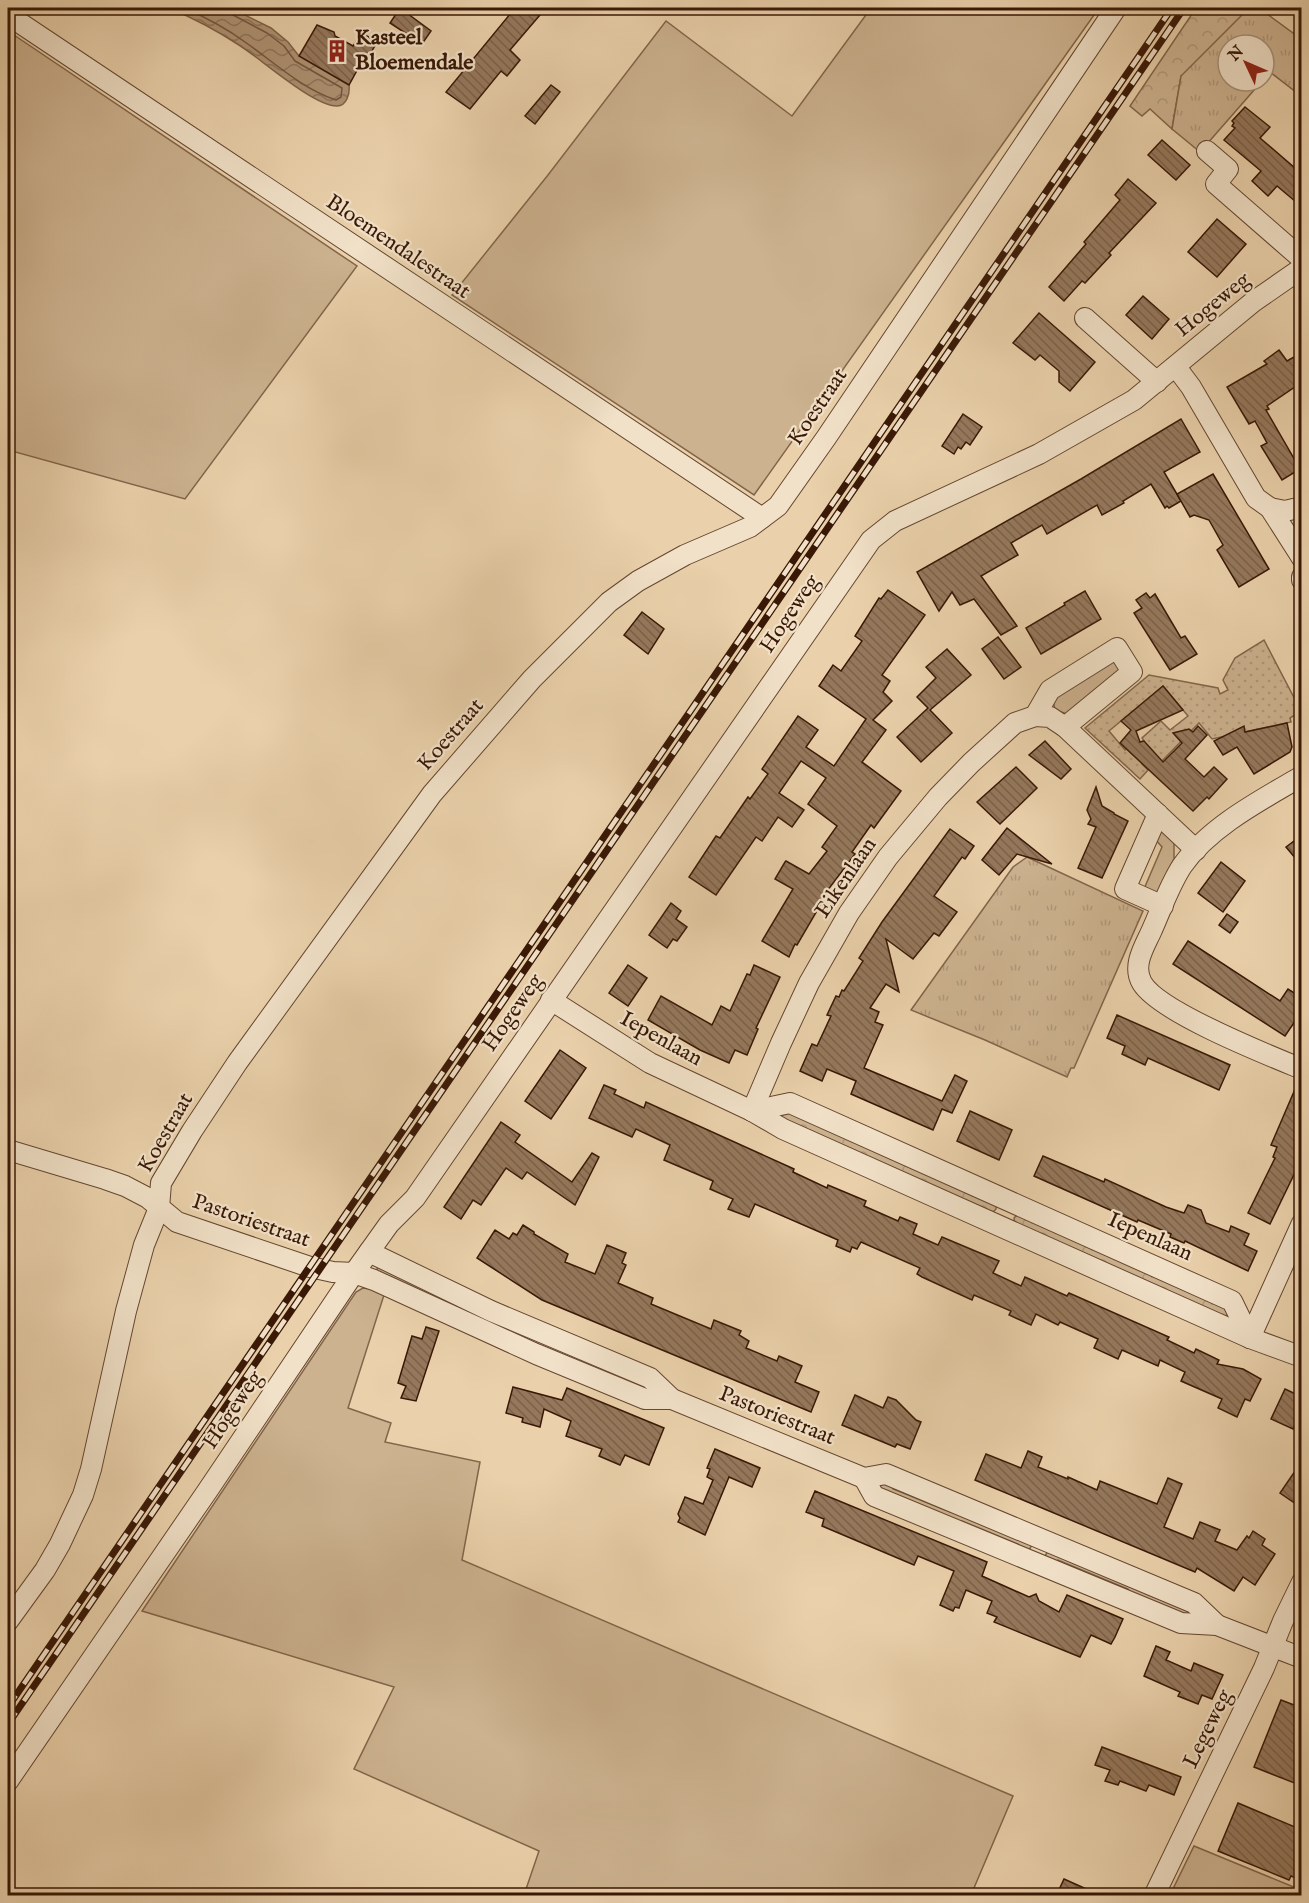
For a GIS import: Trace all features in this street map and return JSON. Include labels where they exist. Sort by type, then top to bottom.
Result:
[{"type":"street","name":"Koestraat","points":[[8,1621],[55,1553],[83,1495],[91,1469],[128,1303],[144,1245],[159,1208],[161,1183],[212,1100],[432,794],[471,746],[532,679],[609,602],[661,567],[750,527],[778,506],[1116,8]]},
{"type":"street","name":"Bloemendalestraat","points":[[8,15],[762,518]]},
{"type":"street","points":[[1207,151],[1228,169],[1215,184],[1302,259]]},
{"type":"street","name":"Hogeweg","points":[[8,1781],[354,1273],[389,1224],[415,1198],[871,540],[895,522],[1039,454],[1126,405],[1176,367],[1253,302],[1302,268]]},
{"type":"street","points":[[1084,318],[1157,382]]},
{"type":"street","points":[[1176,367],[1191,387],[1257,498],[1270,508],[1302,558]]},
{"type":"street","points":[[1270,508],[1285,511],[1302,507]]},
{"type":"street","points":[[1065,727],[1132,672],[1117,648],[1050,690],[1035,716],[1050,717],[1065,727],[1196,850]]},
{"type":"street","name":"Eikenlaan","points":[[752,1111],[809,983],[849,912],[878,870],[950,783],[1015,723],[1035,716]]},
{"type":"street","points":[[1302,776],[1221,827],[1182,866],[1139,963],[1140,977],[1148,990],[1173,1009],[1203,1025],[1302,1069]]},
{"type":"street","points":[[1158,814],[1125,889],[1163,906]]},
{"type":"street","name":"Iepenlaan","points":[[551,1000],[650,1063],[752,1111],[783,1129],[1250,1338],[1302,1358]]},
{"type":"street","name":"Iepenlaan","points":[[752,1111],[790,1103],[1232,1300],[1250,1338]]},
{"type":"street","name":"Pastoriestraat","points":[[8,1150],[105,1179],[148,1198],[177,1222],[289,1260],[333,1272],[354,1273],[375,1280],[536,1354],[645,1399],[672,1399]]},
{"type":"street","points":[[999,1225],[1010,1201]]},
{"type":"street","points":[[1250,1338],[1302,1222]]},
{"type":"street","name":"Pastoriestraat","points":[[369,1252],[458,1296],[650,1378],[672,1399],[864,1478],[885,1474],[1194,1603],[1217,1625]]},
{"type":"street","points":[[450,1316],[458,1296]]},
{"type":"street","points":[[536,1354],[543,1333]]},
{"type":"street","name":"Pastoriestraat","points":[[864,1478],[874,1496],[1181,1623],[1217,1625],[1302,1658]]},
{"type":"street","points":[[1035,1562],[1043,1540]]},
{"type":"street","name":"Legeweg","points":[[1154,1896],[1264,1668],[1302,1582]]},
{"type":"green space","points":[[871,8],[1099,8],[754,495],[452,295],[666,21],[792,116]]},
{"type":"green space","points":[[1196,8],[1259,8],[1270,31],[1216,33],[1216,53],[1181,76],[1172,129],[1150,109],[1142,116],[1130,106]]},
{"type":"green space","points":[[1249,8],[1259,8],[1301,39],[1301,96],[1276,77],[1276,33],[1224,33]]},
{"type":"green space","points":[[8,31],[357,266],[185,499],[8,450]]},
{"type":"green space","points":[[1216,41],[1216,93],[1252,93],[1200,152],[1172,129],[1181,76]]},
{"type":"green space","points":[[1264,640],[1301,711],[1290,718],[1291,722],[1212,739],[1199,723],[1162,761],[1142,764],[1148,770],[1140,779],[1085,728],[1149,675],[1218,688],[1220,694],[1228,690],[1223,680],[1235,658]],"holes":[[[1163,686],[1188,716],[1170,730],[1161,721],[1142,738],[1144,741],[1134,743],[1125,750],[1109,731]]]},
{"type":"green space","points":[[1115,661],[1119,672],[1067,714],[1055,710],[1053,700],[1056,695],[1108,662]]},
{"type":"green space","points":[[1162,830],[1174,842],[1174,859],[1156,895],[1144,889],[1162,847],[1155,839]]},
{"type":"green space","points":[[1027,857],[1143,911],[1074,1068],[1071,1068],[1067,1077],[911,1010],[1013,867]]},
{"type":"green space","points":[[784,1110],[996,1204],[996,1209],[992,1213],[780,1117]]},
{"type":"green space","points":[[1018,1214],[1224,1304],[1228,1314],[1225,1317],[1015,1224],[1014,1218]]},
{"type":"green space","points":[[378,1266],[444,1299],[443,1301],[376,1273]]},
{"type":"green space","points":[[363,1288],[384,1295],[348,1408],[391,1423],[385,1442],[480,1462],[462,1560],[1013,1796],[971,1895],[524,1895],[539,1851],[354,1769],[394,1687],[142,1611],[356,1292]]},
{"type":"green space","points":[[883,1482],[890,1482],[893,1489],[950,1512],[956,1510],[1032,1545],[1029,1550],[1022,1551],[1018,1544],[962,1521],[955,1523],[881,1490],[880,1486]]},
{"type":"green space","points":[[1048,1551],[1144,1587],[1146,1594],[1179,1607],[1186,1605],[1191,1611],[1188,1617],[1131,1596],[1128,1589],[1058,1560],[1051,1563],[1045,1556]]},
{"type":"green space","points":[[1194,1846],[1301,1890],[1301,1895],[1170,1895]]},
{"type":"water","points":[[169,8],[231,8],[271,28],[288,42],[299,56],[349,85],[347,98],[343,104],[337,106],[315,98],[248,51],[204,25]]},
{"type":"building","points":[[400,8],[431,31],[422,44],[390,23]]},
{"type":"building","points":[[515,8],[546,8],[510,50],[520,60],[507,76],[501,71],[470,109],[446,92]]},
{"type":"building","name":"Kasteel Bloemendale","points":[[317,25],[334,32],[335,36],[353,46],[362,33],[377,42],[368,58],[365,56],[349,85],[299,56]]},
{"type":"building","points":[[551,85],[560,92],[535,124],[525,116]]},
{"type":"building","points":[[1245,107],[1270,127],[1260,138],[1302,174],[1302,207],[1277,186],[1268,196],[1252,181],[1261,171],[1224,140],[1235,128],[1232,126],[1234,123],[1232,121]]},
{"type":"building","points":[[1162,140],[1190,165],[1176,180],[1148,155]]},
{"type":"building","points":[[1128,179],[1156,203],[1109,253],[1111,255],[1085,283],[1082,281],[1064,301],[1049,287],[1120,200],[1115,195]]},
{"type":"building","points":[[1217,219],[1246,244],[1217,277],[1188,252]]},
{"type":"building","points":[[1143,296],[1169,319],[1152,339],[1126,315]]},
{"type":"building","points":[[1039,313],[1095,362],[1070,391],[1059,382],[1059,371],[1040,355],[1035,360],[1013,343]]},
{"type":"building","points":[[1279,350],[1287,361],[1294,357],[1302,368],[1302,382],[1267,406],[1269,409],[1266,410],[1300,469],[1282,480],[1261,446],[1267,443],[1255,421],[1249,424],[1227,387],[1267,364],[1264,361]]},
{"type":"building","points":[[963,414],[982,427],[970,445],[966,442],[961,449],[958,447],[954,454],[942,446]]},
{"type":"building","points":[[1181,419],[1200,452],[1164,472],[1181,501],[1165,508],[1151,484],[1102,515],[1097,505],[1047,534],[1042,525],[1011,543],[1018,555],[981,576],[1017,626],[1001,635],[974,599],[960,605],[952,592],[939,611],[917,572]]},
{"type":"building","points":[[1213,474],[1269,569],[1239,587],[1217,550],[1223,545],[1209,520],[1194,515],[1190,517],[1177,494]]},
{"type":"building","points":[[888,590],[925,615],[882,675],[890,681],[883,692],[892,701],[873,720],[886,730],[862,762],[901,791],[874,828],[871,825],[852,852],[855,854],[818,903],[821,904],[789,957],[762,941],[793,889],[775,879],[785,862],[809,874],[827,851],[822,847],[837,826],[808,804],[826,778],[801,761],[779,793],[804,810],[792,827],[778,817],[762,841],[756,837],[716,895],[689,877],[716,836],[720,838],[748,797],[750,799],[768,774],[762,769],[798,716],[818,730],[806,747],[834,766],[866,719],[819,686],[833,665],[841,671],[862,641],[855,636],[879,598],[881,599]]},
{"type":"building","points":[[1085,591],[1101,619],[1041,654],[1026,628]]},
{"type":"building","points":[[1146,593],[1150,598],[1155,594],[1181,638],[1185,636],[1197,654],[1170,670],[1134,613],[1142,608],[1136,600]]},
{"type":"building","points":[[642,612],[664,629],[648,654],[624,635]]},
{"type":"building","points":[[998,637],[1021,667],[1004,679],[982,649]]},
{"type":"building","points":[[947,649],[971,675],[930,710],[952,733],[921,762],[897,737],[928,708],[917,697],[936,678],[926,667]]},
{"type":"building","points":[[1163,686],[1183,710],[1136,731],[1140,742],[1144,741],[1163,762],[1182,743],[1173,733],[1189,729],[1193,732],[1198,726],[1207,735],[1185,759],[1204,777],[1214,767],[1227,779],[1209,799],[1207,797],[1193,811],[1120,743],[1131,730],[1121,721]]},
{"type":"building","points":[[1287,723],[1292,747],[1290,752],[1254,774],[1237,747],[1223,755],[1214,741],[1244,726],[1245,732]]},
{"type":"building","points":[[1045,741],[1071,769],[1061,779],[1029,755]]},
{"type":"building","points":[[1016,767],[1037,788],[1000,824],[977,802]]},
{"type":"building","points":[[1096,787],[1102,806],[1128,821],[1102,878],[1078,868],[1096,827],[1088,824],[1091,819],[1087,810]]},
{"type":"building","points":[[1007,828],[1052,864],[1017,854],[999,875],[982,860]]},
{"type":"building","points":[[950,829],[974,846],[965,859],[962,857],[934,896],[957,912],[939,936],[934,933],[913,959],[886,939],[899,992],[886,984],[870,1008],[879,1012],[875,1022],[883,1025],[864,1068],[942,1101],[955,1075],[967,1081],[952,1113],[942,1109],[933,1130],[851,1094],[856,1081],[827,1069],[822,1081],[800,1071],[812,1044],[817,1046],[831,1016],[827,1015],[836,996],[839,997],[842,990],[844,991],[863,961],[859,958],[882,922]]},
{"type":"building","points":[[1302,835],[1302,866],[1286,847]]},
{"type":"building","points":[[1221,862],[1245,881],[1223,912],[1198,893]]},
{"type":"building","points":[[671,903],[681,911],[676,919],[687,927],[677,941],[673,939],[667,948],[649,935]]},
{"type":"building","points":[[1227,914],[1238,922],[1230,933],[1219,925]]},
{"type":"building","points":[[1188,941],[1280,1001],[1288,989],[1302,998],[1302,1011],[1285,1036],[1173,964]]},
{"type":"building","points":[[628,965],[647,978],[628,1006],[609,993]]},
{"type":"building","points":[[754,965],[780,977],[756,1028],[758,1029],[747,1055],[735,1050],[729,1063],[700,1050],[648,1020],[661,996],[712,1025],[721,1006],[730,1011],[747,974],[750,975]]},
{"type":"building","points":[[1117,1015],[1230,1065],[1219,1090],[1148,1058],[1145,1065],[1122,1054],[1125,1046],[1107,1038]]},
{"type":"building","points":[[560,1050],[586,1068],[551,1119],[525,1101]]},
{"type":"building","points":[[1299,1080],[1302,1081],[1302,1158],[1270,1224],[1248,1213],[1275,1158],[1273,1157],[1277,1147],[1271,1145]]},
{"type":"building","points":[[604,1085],[616,1090],[614,1094],[644,1108],[646,1102],[794,1169],[793,1172],[827,1188],[828,1185],[866,1201],[864,1206],[898,1221],[900,1217],[917,1224],[913,1234],[938,1245],[942,1237],[999,1261],[993,1273],[1021,1286],[1025,1277],[1067,1296],[1069,1293],[1169,1337],[1167,1340],[1194,1353],[1196,1349],[1219,1360],[1217,1364],[1243,1369],[1261,1379],[1250,1401],[1245,1399],[1237,1417],[1218,1408],[1222,1399],[1181,1381],[1185,1372],[1160,1360],[1158,1366],[1122,1350],[1118,1359],[1094,1348],[1098,1339],[1060,1322],[1058,1325],[1036,1314],[1031,1325],[1009,1315],[1011,1311],[974,1295],[972,1300],[922,1277],[917,1274],[920,1268],[861,1242],[857,1249],[852,1247],[850,1252],[836,1246],[838,1240],[755,1204],[749,1217],[728,1209],[733,1199],[710,1189],[713,1181],[664,1160],[670,1145],[636,1129],[632,1137],[589,1118]]},
{"type":"building","points":[[970,1111],[1012,1130],[999,1160],[957,1141]]},
{"type":"building","points":[[501,1122],[520,1135],[515,1142],[572,1182],[592,1153],[599,1157],[575,1205],[527,1172],[522,1179],[506,1168],[481,1205],[473,1200],[461,1219],[444,1207]]},
{"type":"building","points":[[1043,1156],[1104,1182],[1105,1179],[1166,1207],[1184,1213],[1188,1205],[1201,1210],[1206,1223],[1229,1232],[1231,1226],[1249,1234],[1244,1245],[1257,1251],[1248,1271],[1185,1241],[1184,1243],[1170,1237],[1171,1234],[1138,1220],[1137,1222],[1034,1176]]},
{"type":"building","points":[[523,1225],[568,1254],[565,1262],[595,1274],[607,1245],[626,1253],[622,1263],[626,1265],[618,1283],[653,1298],[651,1304],[711,1329],[714,1320],[741,1331],[739,1335],[749,1341],[746,1348],[777,1361],[779,1356],[802,1366],[795,1382],[819,1392],[811,1412],[542,1300],[477,1258],[495,1230],[509,1239],[513,1233],[517,1235]]},
{"type":"building","points":[[426,1327],[439,1331],[416,1401],[401,1398],[406,1386],[398,1383],[412,1336],[422,1339]]},
{"type":"building","points":[[513,1387],[562,1400],[567,1388],[664,1428],[649,1465],[625,1455],[620,1465],[599,1456],[602,1449],[566,1436],[571,1421],[544,1409],[540,1427],[522,1422],[523,1418],[506,1413]]},
{"type":"building","points":[[1285,1389],[1302,1397],[1302,1409],[1293,1429],[1271,1419]]},
{"type":"building","points":[[855,1395],[883,1408],[888,1397],[896,1400],[916,1420],[921,1422],[910,1449],[897,1444],[895,1447],[842,1425]]},
{"type":"building","points":[[715,1449],[760,1468],[752,1487],[729,1477],[705,1535],[678,1522],[680,1518],[678,1514],[685,1497],[703,1504],[713,1480],[707,1477],[710,1469],[707,1468]]},
{"type":"building","points":[[1028,1451],[1042,1457],[1038,1467],[1097,1490],[1100,1481],[1157,1504],[1168,1478],[1182,1484],[1164,1527],[1193,1539],[1200,1522],[1220,1530],[1215,1541],[1237,1550],[1253,1531],[1265,1539],[1262,1545],[1275,1554],[1255,1585],[1243,1577],[1234,1591],[1197,1568],[1195,1572],[975,1480],[986,1454],[1021,1468]]},
{"type":"building","points":[[1302,1461],[1302,1508],[1280,1493]]},
{"type":"building","points":[[815,1491],[987,1562],[982,1576],[1029,1597],[1036,1594],[1039,1601],[1059,1612],[1067,1595],[1123,1619],[1115,1637],[1111,1644],[1091,1635],[1080,1657],[994,1622],[997,1617],[987,1613],[992,1601],[966,1590],[959,1608],[955,1607],[953,1611],[940,1605],[954,1571],[918,1556],[914,1565],[822,1526],[824,1519],[806,1512]]},
{"type":"building","points":[[1156,1646],[1170,1652],[1166,1660],[1191,1671],[1194,1663],[1223,1675],[1212,1699],[1202,1695],[1198,1704],[1178,1696],[1180,1692],[1144,1676]]},
{"type":"building","points":[[1281,1700],[1302,1708],[1302,1786],[1254,1767]]},
{"type":"building","points":[[1102,1747],[1181,1777],[1174,1795],[1149,1785],[1146,1791],[1120,1781],[1118,1785],[1105,1781],[1110,1770],[1095,1765]]},
{"type":"building","points":[[1238,1803],[1302,1830],[1302,1852],[1297,1862],[1302,1866],[1296,1878],[1291,1876],[1289,1880],[1218,1851]]},
{"type":"building","points":[[1064,1879],[1102,1896],[1065,1896],[1058,1892]]},
{"type":"railway","points":[[8,1707],[1172,8]]},
{"type":"railway","points":[[8,1724],[1184,8]]},
{"type":"place","name":"Kasteel Bloemendale","points":[[337,51]]}]
